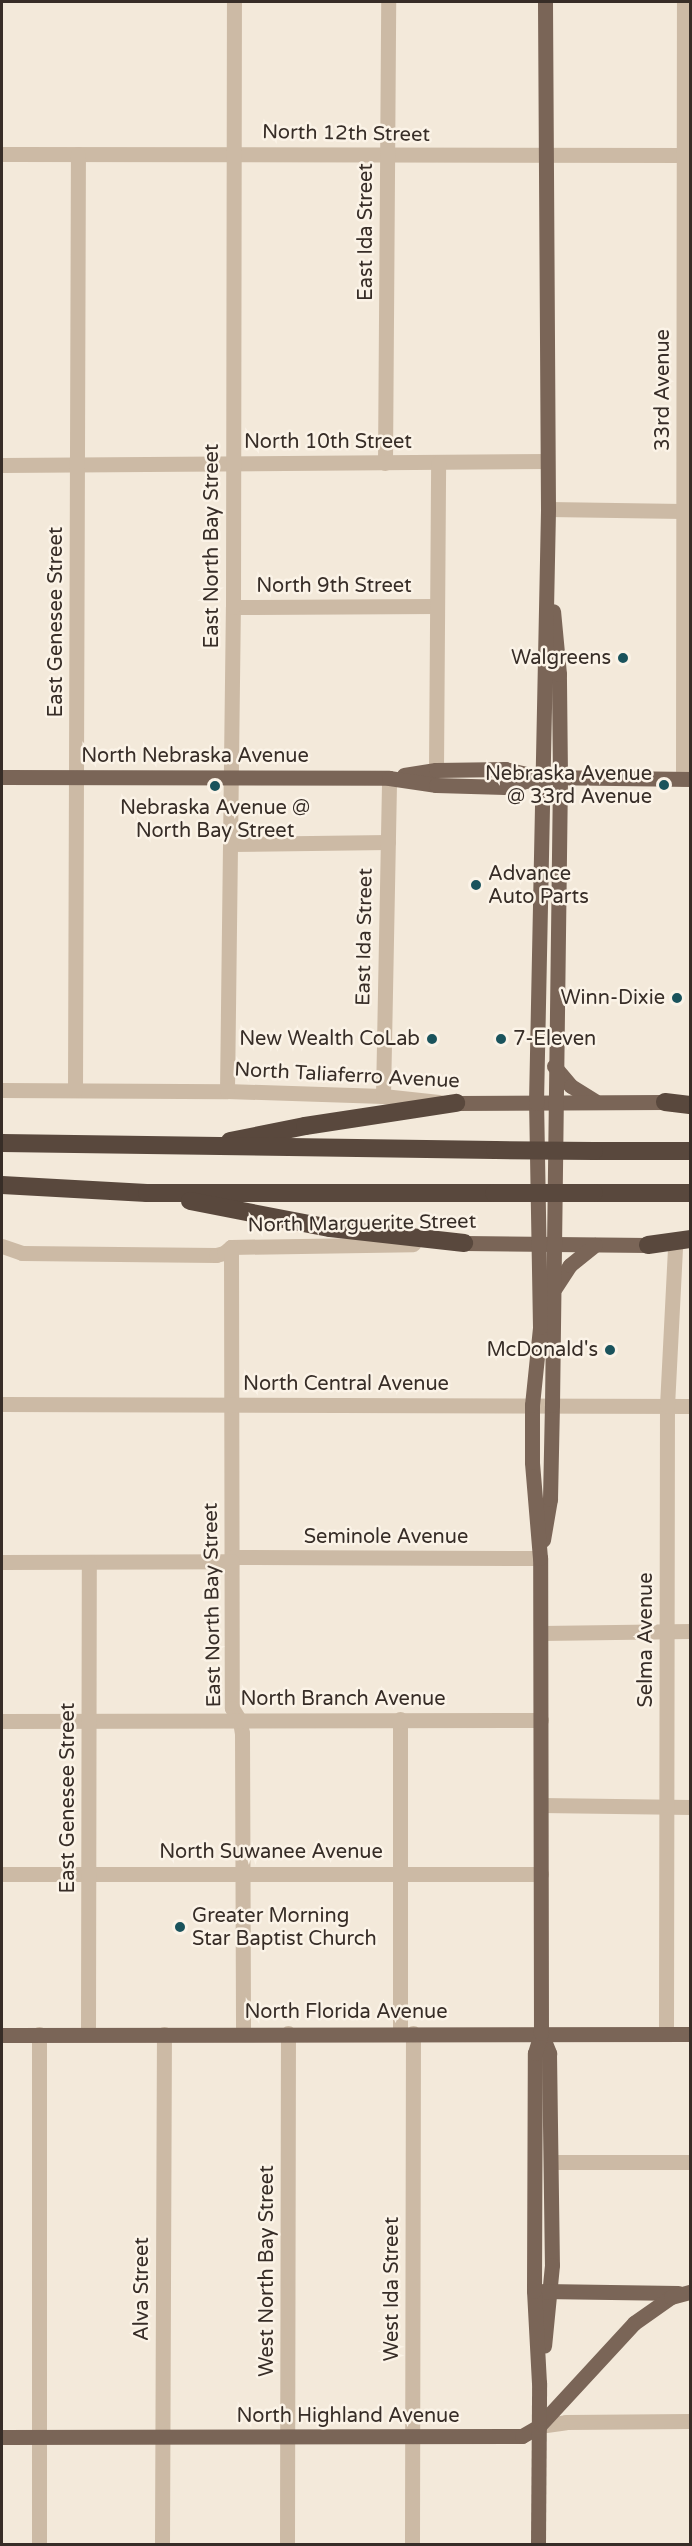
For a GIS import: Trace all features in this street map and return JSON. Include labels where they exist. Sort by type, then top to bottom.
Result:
[{"type":"highway","points":[[665,1102],[690,1103]]},
{"type":"highway","points":[[198,1148],[275,1131],[456,1103]]},
{"type":"highway","points":[[2,1143],[198,1148],[690,1151]]},
{"type":"highway","points":[[2,1185],[147,1193],[690,1193]]},
{"type":"highway","points":[[147,1193],[330,1228],[464,1243]]},
{"type":"highway","points":[[648,1245],[683,1243]]},
{"type":"main road","points":[[540,1558],[550,1499],[554,1290],[547,1243],[536,1103],[548,508],[544,157],[545,2]]},
{"type":"main road","points":[[538,2544],[539,2384],[534,2290],[535,2054],[541,2033],[541,1633],[540,1558],[532,1484],[532,1405],[547,1243],[554,1103],[560,777],[559,674],[546,545]]},
{"type":"main road","name":"North Nebraska Avenue","points":[[389,778],[436,770],[505,769],[541,777],[687,779]]},
{"type":"main road","name":"North Nebraska Avenue","points":[[2,777],[389,778],[436,785],[505,787],[541,777]]},
{"type":"main road","points":[[554,1066],[571,1086],[598,1102]]},
{"type":"main road","name":"North Taliaferro Avenue","points":[[456,1103],[665,1102]]},
{"type":"main road","name":"North Marguerite Street","points":[[464,1243],[648,1245]]},
{"type":"main road","points":[[554,1290],[565,1269],[595,1245]]},
{"type":"main road","points":[[539,2384],[550,2291],[552,2162],[549,2054],[541,2033]]},
{"type":"main road","name":"North Florida Avenue","points":[[2,2035],[690,2034]]},
{"type":"main road","points":[[534,2290],[684,2293]]},
{"type":"main road","points":[[539,2426],[634,2324],[684,2293]]},
{"type":"main road","name":"North Highland Avenue","points":[[2,2437],[510,2437],[522,2436],[539,2426]]},
{"type":"street","name":"East North Bay Street","points":[[227,1091],[232,777],[234,2]]},
{"type":"street","name":"East Ida Street","points":[[385,463],[388,2]]},
{"type":"street","name":"33rd Avenue","points":[[684,2],[687,154],[683,512],[687,779]]},
{"type":"street","name":"North 12th Street","points":[[2,154],[544,157],[687,154]]},
{"type":"street","name":"East Genesee Street","points":[[75,1090],[78,154]]},
{"type":"street","name":"North 10th Street","points":[[2,465],[547,461]]},
{"type":"street","points":[[436,770],[438,463]]},
{"type":"street","points":[[548,508],[683,512]]},
{"type":"street","name":"North 9th Street","points":[[233,607],[436,606]]},
{"type":"street","name":"East Ida Street","points":[[383,1096],[389,778]]},
{"type":"street","points":[[231,844],[388,842]]},
{"type":"street","name":"North Taliaferro Avenue","points":[[2,1090],[227,1091],[383,1096],[456,1103]]},
{"type":"street","name":"North Marguerite Street","points":[[2,1246],[22,1253],[216,1255],[231,1247],[464,1243]]},
{"type":"street","points":[[683,1243],[690,1248]]},
{"type":"street","name":"Selma Avenue","points":[[666,2033],[667,1406],[683,1243]]},
{"type":"street","name":"East North Bay Street","points":[[231,1247],[232,1708],[240,1721],[244,1873],[243,2033]]},
{"type":"street","points":[[2,1258],[22,1253]]},
{"type":"street","name":"North Central Avenue","points":[[2,1404],[690,1406]]},
{"type":"street","name":"Seminole Avenue","points":[[2,1562],[540,1558]]},
{"type":"street","name":"East Genesee Street","points":[[88,2034],[89,1562]]},
{"type":"street","points":[[541,1633],[690,1631]]},
{"type":"street","points":[[400,1719],[400,1873],[406,2033]]},
{"type":"street","name":"North Branch Avenue","points":[[2,1721],[541,1720]]},
{"type":"street","points":[[541,1805],[690,1807]]},
{"type":"street","name":"North Suwanee Avenue","points":[[2,1874],[541,1874]]},
{"type":"street","name":"West North Bay Street","points":[[286,2544],[288,2033]]},
{"type":"street","name":"West Ida Street","points":[[406,2033],[413,2437],[412,2544]]},
{"type":"street","points":[[39,2034],[39,2544]]},
{"type":"street","name":"Alva Street","points":[[162,2544],[164,2034]]},
{"type":"street","points":[[552,2162],[690,2162]]},
{"type":"street","name":"North Highland Avenue","points":[[539,2426],[566,2422],[690,2421]]},
{"type":"place","name":"Walgreens","points":[[623,658]]},
{"type":"place","name":"Nebraska Avenue @ 33rd Avenue","points":[[664,785]]},
{"type":"place","name":"Nebraska Avenue @ North Bay Street","points":[[215,786]]},
{"type":"place","name":"Advance Auto Parts","points":[[476,885]]},
{"type":"place","name":"Winn-Dixie","points":[[677,998]]},
{"type":"place","name":"New Wealth CoLab","points":[[432,1039]]},
{"type":"place","name":"7-Eleven","points":[[501,1039]]},
{"type":"place","name":"McDonald's","points":[[610,1350]]},
{"type":"place","name":"Greater Morning Star Baptist Church","points":[[180,1927]]}]
